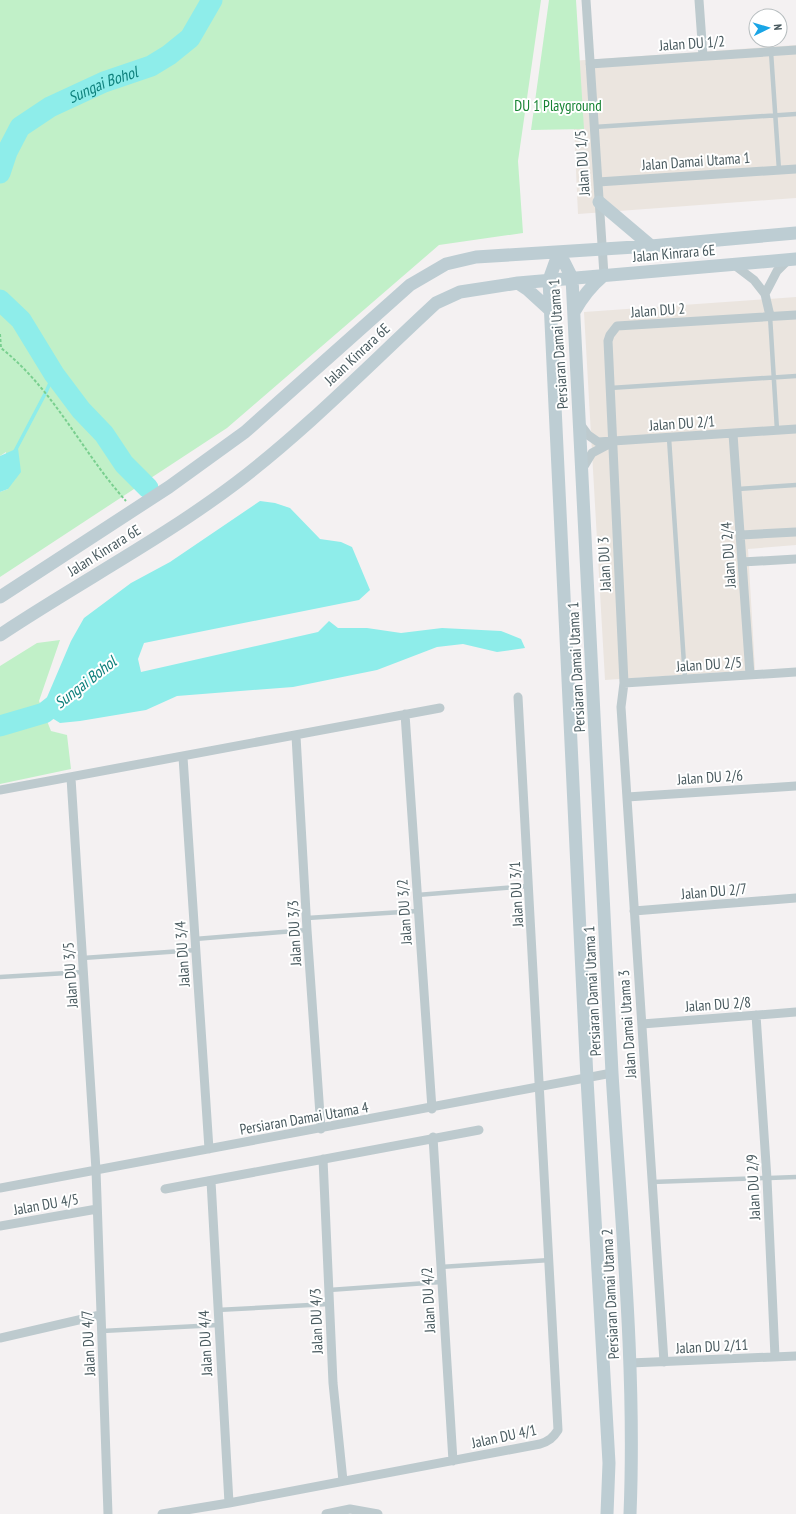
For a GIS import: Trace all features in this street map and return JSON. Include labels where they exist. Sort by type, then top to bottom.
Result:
[{"type":"street","name":"Jalan DU 1/5","points":[[586,0],[604,275]]},
{"type":"street","points":[[699,0],[703,56]]},
{"type":"street","name":"Jalan DU 1/2","points":[[590,64],[796,50]]},
{"type":"street","name":"Jalan Damai Utama 1","points":[[598,182],[796,169]]},
{"type":"street","points":[[599,202],[651,246]]},
{"type":"street","name":"Jalan Kinrara 6E","points":[[0,597],[134,510],[245,432],[410,285],[446,264],[476,258],[651,246],[796,232]]},
{"type":"street","name":"Persiaran Damai Utama 1","points":[[559,252],[572,278],[612,1073]]},
{"type":"street","name":"Persiaran Damai Utama 1","points":[[559,252],[549,280],[550,310],[587,1079]]},
{"type":"street","points":[[765,294],[777,271],[793,259]]},
{"type":"street","name":"Jalan Kinrara 6E","points":[[0,635],[174,525],[236,483],[292,438],[436,303],[460,292],[518,283],[793,259]]},
{"type":"street","points":[[733,264],[754,280],[765,294],[770,316]]},
{"type":"street","points":[[574,314],[581,299],[591,286],[604,275]]},
{"type":"street","points":[[518,283],[527,288],[550,310]]},
{"type":"street","name":"Jalan DU 2","points":[[612,442],[608,341],[610,335],[617,326],[796,314]]},
{"type":"street","name":"Jalan DU 2/1","points":[[579,423],[588,435],[598,442],[796,430]]},
{"type":"street","name":"Jalan DU 2/4","points":[[733,434],[750,675]]},
{"type":"street","points":[[582,471],[592,453],[598,448],[612,442]]},
{"type":"street","name":"Jalan DU 3","points":[[612,442],[624,683]]},
{"type":"street","points":[[740,535],[796,532]]},
{"type":"street","points":[[742,562],[796,559]]},
{"type":"street","name":"Jalan DU 2/5","points":[[624,683],[796,672]]},
{"type":"street","name":"Jalan Damai Utama 3","points":[[624,683],[621,707],[626,797],[664,1362]]},
{"type":"street","name":"Jalan DU 3/1","points":[[518,697],[540,1088]]},
{"type":"street","points":[[0,790],[71,778],[440,708]]},
{"type":"street","name":"Jalan DU 3/2","points":[[405,714],[432,1109]]},
{"type":"street","name":"Jalan DU 3/3","points":[[296,736],[307,930],[321,1129]]},
{"type":"street","name":"Jalan DU 3/4","points":[[183,757],[210,1149]]},
{"type":"street","name":"Jalan DU 3/5","points":[[71,778],[96,1170]]},
{"type":"street","name":"Jalan DU 2/6","points":[[626,797],[796,786]]},
{"type":"street","name":"Jalan DU 2/7","points":[[634,911],[796,898]]},
{"type":"street","name":"Jalan DU 2/8","points":[[642,1024],[796,1012]]},
{"type":"street","name":"Jalan DU 2/9","points":[[756,1015],[767,1179],[775,1357]]},
{"type":"street","name":"Persiaran Damai Utama 4","points":[[0,1188],[432,1109],[612,1073]]},
{"type":"street","name":"Persiaran Damai Utama 2","points":[[612,1073],[630,1363],[630,1514]]},
{"type":"street","name":"Persiaran Damai Utama 2","points":[[587,1079],[609,1463],[607,1514]]},
{"type":"street","name":"Jalan DU 4/1","points":[[162,1514],[452,1461],[547,1442],[554,1437],[558,1430],[540,1088]]},
{"type":"street","points":[[165,1189],[433,1137],[479,1130]]},
{"type":"street","name":"Jalan DU 4/2","points":[[433,1137],[452,1461]]},
{"type":"street","name":"Jalan DU 4/3","points":[[323,1158],[333,1383],[343,1481]]},
{"type":"street","name":"Jalan DU 4/7","points":[[96,1170],[108,1514]]},
{"type":"street","name":"Jalan DU 4/4","points":[[211,1181],[228,1503]]},
{"type":"street","name":"Jalan DU 4/5","points":[[0,1226],[97,1209]]},
{"type":"street","points":[[0,1338],[100,1315]]},
{"type":"street","name":"Jalan DU 2/11","points":[[630,1363],[796,1356]]},
{"type":"street","points":[[326,1514],[350,1510],[378,1514]]},
{"type":"lane","points":[[771,52],[779,170]]},
{"type":"lane","points":[[594,127],[796,114]]},
{"type":"lane","points":[[770,316],[777,431]]},
{"type":"lane","points":[[610,388],[796,376]]},
{"type":"lane","points":[[669,438],[685,680]]},
{"type":"lane","points":[[738,489],[796,485]]},
{"type":"lane","points":[[418,896],[529,886]]},
{"type":"lane","points":[[307,918],[418,911]]},
{"type":"lane","points":[[195,939],[307,930]]},
{"type":"lane","points":[[83,958],[196,950]]},
{"type":"lane","points":[[0,977],[84,972]]},
{"type":"lane","points":[[652,1182],[796,1178]]},
{"type":"lane","points":[[440,1267],[550,1260]]},
{"type":"lane","points":[[329,1290],[441,1282]]},
{"type":"lane","points":[[217,1310],[329,1304]]},
{"type":"lane","points":[[102,1331],[218,1325]]},
{"type":"path","points":[[0,334],[1,348],[19,362],[46,392],[118,492],[134,510]]},
{"type":"shaded area","points":[[796,45],[796,198],[578,214],[571,61],[754,48],[788,48],[788,46]]},
{"type":"shaded area","points":[[796,297],[796,545],[748,549],[755,670],[605,680],[584,312]]},
{"type":"green space","points":[[0,0],[541,0],[518,161],[523,233],[439,245],[227,428],[0,577],[0,492],[8,489],[6,452],[0,456]]},
{"type":"green space","name":"DU 1 Playground","points":[[549,0],[576,0],[584,129],[531,130]]},
{"type":"green space","points":[[60,640],[39,701],[51,731],[67,735],[71,769],[0,784],[0,666],[37,643]]},
{"type":"water","points":[[18,448],[21,472],[8,489],[0,492],[0,456]]},
{"type":"water","points":[[260,501],[275,503],[290,508],[320,539],[341,542],[352,547],[370,590],[359,600],[144,643],[138,659],[141,672],[318,632],[329,621],[338,628],[367,628],[401,633],[442,628],[501,631],[521,639],[525,648],[497,652],[463,644],[437,647],[377,670],[293,687],[177,696],[146,710],[80,721],[60,723],[44,713],[45,702],[71,641],[84,618],[131,583],[170,562]]},
{"type":"waterway","name":"Sungai Bohol","points":[[0,173],[7,152],[20,127],[50,107],[104,82],[151,66],[169,55],[190,38],[212,0]]},
{"type":"waterway","name":"Sungai Bohol","points":[[0,300],[21,320],[54,374],[81,410],[104,434],[124,464],[148,488]]},
{"type":"waterway","points":[[15,451],[54,374]]},
{"type":"waterway","name":"Sungai Bohol","points":[[0,726],[44,713],[67,695]]}]
